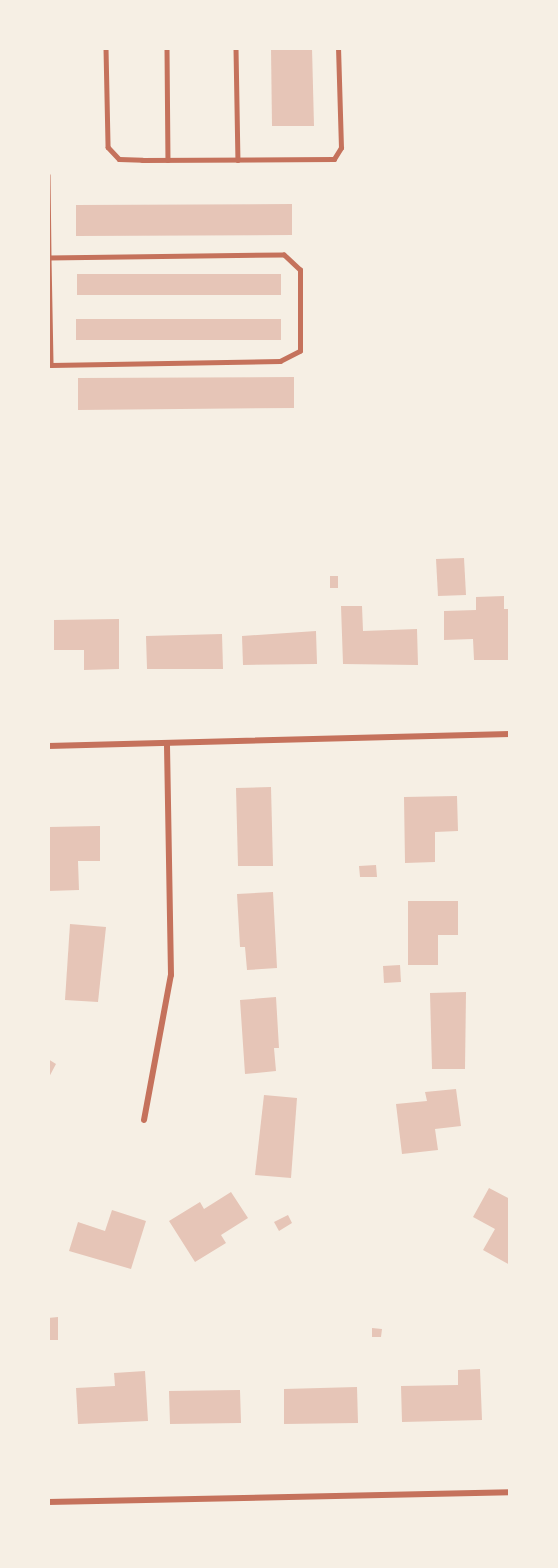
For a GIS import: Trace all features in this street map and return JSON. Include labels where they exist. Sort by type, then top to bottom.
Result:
[{"type":"street","points":[[48,746],[510,734]]},
{"type":"street","points":[[144,1120],[171,975],[167,742]]},
{"type":"street","points":[[48,1502],[510,1492]]},
{"type":"lane","points":[[106,48],[108,147],[119,159],[168,160],[334,159],[341,148],[339,48]]},
{"type":"lane","points":[[167,48],[168,160]]},
{"type":"lane","points":[[236,48],[238,160]]},
{"type":"lane","points":[[48,175],[49,258],[51,365],[280,361],[300,351],[300,270],[284,255],[49,258]]},
{"type":"building","points":[[271,48],[312,48],[314,126],[272,126]]},
{"type":"building","points":[[292,204],[292,235],[76,236],[76,205]]},
{"type":"building","points":[[77,274],[281,274],[281,295],[77,295]]},
{"type":"building","points":[[76,319],[281,319],[281,340],[76,340]]},
{"type":"building","points":[[294,377],[294,408],[78,410],[78,378]]},
{"type":"building","points":[[464,558],[466,595],[438,596],[436,559]]},
{"type":"building","points":[[330,576],[338,576],[338,588],[330,588]]},
{"type":"building","points":[[504,596],[504,609],[508,609],[509,660],[474,660],[473,639],[444,640],[444,611],[476,610],[476,597]]},
{"type":"building","points":[[341,606],[362,606],[363,631],[417,629],[418,665],[343,664]]},
{"type":"building","points":[[119,619],[119,669],[84,670],[84,650],[54,650],[54,620]]},
{"type":"building","points":[[316,631],[317,664],[243,665],[242,636]]},
{"type":"building","points":[[222,634],[223,669],[147,669],[146,636]]},
{"type":"building","points":[[271,787],[273,866],[238,866],[236,788]]},
{"type":"building","points":[[457,796],[458,831],[435,832],[435,862],[405,863],[404,797]]},
{"type":"building","points":[[100,826],[100,861],[78,861],[79,890],[48,891],[49,827]]},
{"type":"building","points":[[376,865],[377,877],[360,877],[359,866]]},
{"type":"building","points":[[273,892],[277,968],[247,970],[245,947],[240,947],[237,894]]},
{"type":"building","points":[[408,901],[458,901],[458,935],[438,935],[438,965],[408,965]]},
{"type":"building","points":[[70,924],[106,927],[98,1002],[65,1000]]},
{"type":"building","points":[[400,965],[401,982],[384,983],[383,966]]},
{"type":"building","points":[[466,992],[465,1069],[432,1069],[430,993]]},
{"type":"building","points":[[276,997],[279,1048],[274,1048],[276,1071],[245,1074],[240,1000]]},
{"type":"building","points":[[48,1059],[56,1064],[48,1079]]},
{"type":"building","points":[[456,1089],[461,1126],[435,1129],[438,1150],[402,1154],[396,1104],[427,1101],[425,1092]]},
{"type":"building","points":[[264,1095],[297,1098],[291,1178],[255,1175]]},
{"type":"building","points":[[489,1188],[510,1199],[510,1265],[483,1250],[495,1229],[473,1217]]},
{"type":"building","points":[[231,1192],[248,1218],[221,1235],[226,1243],[195,1262],[169,1221],[200,1202],[204,1209]]},
{"type":"building","points":[[112,1210],[146,1221],[131,1269],[69,1251],[78,1222],[105,1231]]},
{"type":"building","points":[[288,1215],[292,1223],[279,1231],[274,1222]]},
{"type":"building","points":[[58,1317],[58,1340],[48,1340],[48,1318]]},
{"type":"building","points":[[372,1328],[382,1329],[381,1337],[372,1337]]},
{"type":"building","points":[[480,1369],[482,1420],[402,1422],[401,1386],[458,1385],[458,1370]]},
{"type":"building","points":[[145,1371],[148,1421],[78,1424],[76,1388],[115,1386],[114,1373]]},
{"type":"building","points":[[357,1387],[358,1423],[284,1424],[284,1389]]},
{"type":"building","points":[[240,1390],[241,1423],[170,1424],[169,1391]]}]
